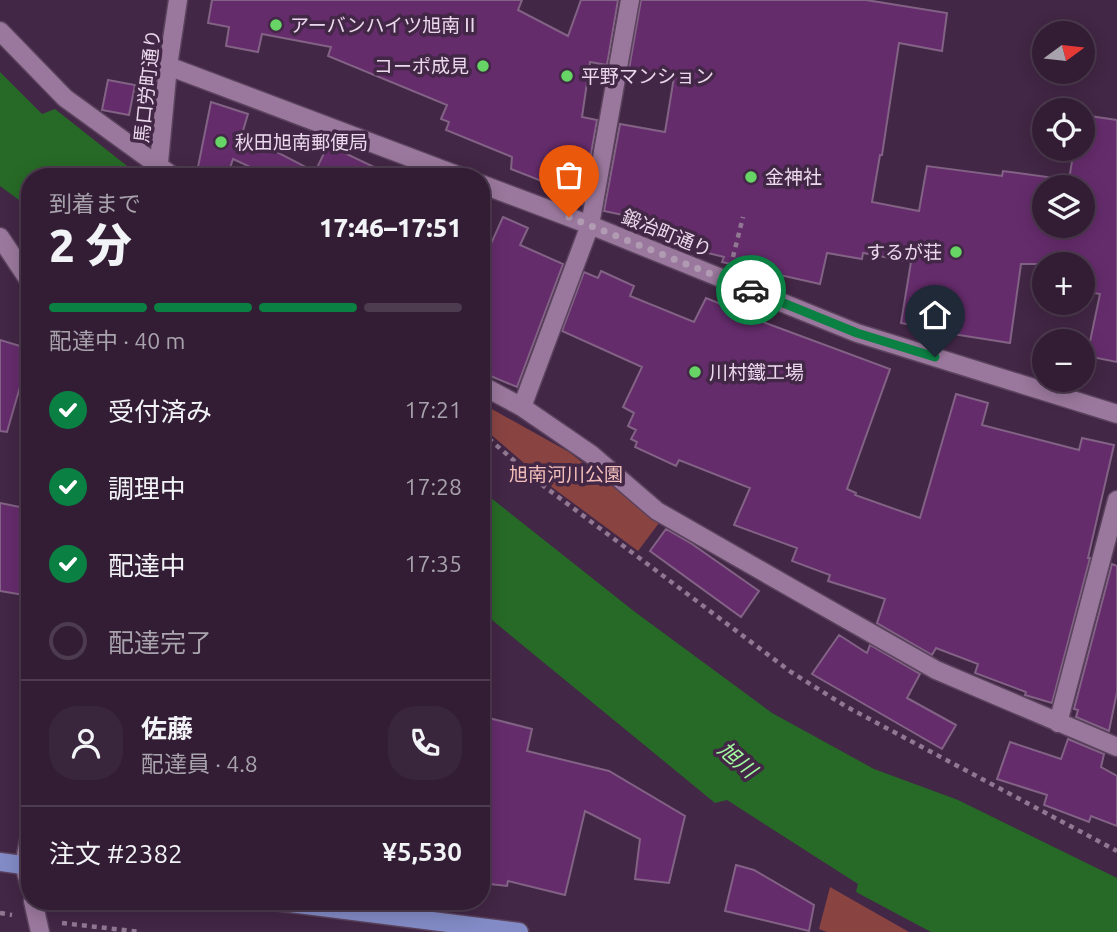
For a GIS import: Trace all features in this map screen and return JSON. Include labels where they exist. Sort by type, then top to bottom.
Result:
[{"type":"main road","points":[[0,862],[21,865]]},
{"type":"main road","points":[[345,910],[519,932]]},
{"type":"street","name":"馬口労町通り","points":[[164,168],[168,66],[178,0]]},
{"type":"street","points":[[522,407],[590,225],[630,0]]},
{"type":"street","points":[[0,31],[65,98],[157,168]]},
{"type":"street","points":[[168,66],[438,168]]},
{"type":"street","name":"鍛冶町通り","points":[[490,187],[857,333],[1117,414]]},
{"type":"street","points":[[0,237],[21,268]]},
{"type":"street","points":[[490,390],[522,407],[592,455],[657,511],[936,670],[1117,747]]},
{"type":"street","points":[[1058,723],[1117,500]]},
{"type":"path","points":[[728,280],[743,217]]},
{"type":"path","points":[[490,440],[541,484],[792,672],[847,708],[1117,851]]},
{"type":"path","points":[[0,913],[39,926],[141,932]]},
{"type":"green space","name":"旭南河川公園","points":[[490,408],[569,452],[659,523],[638,551],[553,488],[490,434]]},
{"type":"green space","points":[[830,887],[909,932],[827,932],[819,929]]},
{"type":"water","points":[[0,72],[42,114],[55,109],[130,168],[21,168],[21,201],[0,186]]},
{"type":"water","name":"旭川","points":[[490,497],[635,612],[772,713],[874,769],[958,800],[1117,878],[1117,932],[931,932],[856,892],[858,884],[727,800],[715,803],[490,618]]},
{"type":"building","points":[[212,0],[522,0],[518,10],[568,36],[581,0],[618,0],[607,65],[590,62],[582,117],[597,120],[582,204],[545,188],[547,183],[511,169],[512,157],[446,130],[449,122],[441,119],[447,105],[328,56],[331,47],[262,34],[258,52],[226,46],[229,27],[208,23]]},
{"type":"building","points":[[641,0],[866,0],[947,13],[942,51],[899,43],[872,202],[919,211],[927,166],[1002,176],[1003,171],[1032,175],[1032,238],[1095,238],[1095,175],[1070,175],[1072,161],[1095,161],[1095,117],[1117,120],[1117,362],[1095,358],[1095,329],[1093,329],[1100,294],[1095,293],[1095,252],[1032,252],[1032,264],[1021,264],[1010,343],[927,330],[901,323],[911,262],[863,253],[862,259],[827,253],[820,284],[722,262],[724,257],[692,249],[695,239],[635,226],[637,218],[604,211],[620,124],[665,132],[674,77],[629,69]]},
{"type":"building","points":[[108,80],[135,85],[129,115],[102,110]]},
{"type":"building","points":[[211,102],[248,114],[242,134],[307,168],[252,168],[233,159],[230,168],[198,168]]},
{"type":"building","points":[[328,145],[376,168],[317,168]]},
{"type":"building","points":[[503,217],[528,228],[520,245],[563,264],[517,387],[490,376],[490,246]]},
{"type":"building","points":[[601,271],[634,286],[630,296],[694,322],[706,298],[736,312],[890,369],[847,489],[856,493],[855,495],[920,518],[956,394],[988,403],[982,425],[1079,450],[1082,438],[1114,445],[1090,558],[1052,703],[1025,695],[1026,692],[975,673],[978,664],[936,648],[932,655],[877,623],[885,599],[828,581],[830,575],[792,561],[797,548],[734,525],[750,488],[679,460],[676,466],[635,447],[637,442],[631,439],[636,430],[628,426],[634,413],[623,407],[642,367],[562,331],[584,272],[598,278]]},
{"type":"building","points":[[0,340],[21,346],[21,383],[7,432],[0,431]]},
{"type":"building","points":[[0,503],[21,507],[21,594],[0,591]]},
{"type":"building","points":[[666,529],[759,591],[741,617],[650,551]]},
{"type":"building","points":[[1112,564],[1117,566],[1117,692],[1109,731],[1076,717],[1078,710],[1074,709]]},
{"type":"building","points":[[839,635],[867,653],[870,645],[920,674],[907,698],[956,725],[942,749],[812,674]]},
{"type":"building","points":[[490,718],[532,729],[527,751],[609,771],[685,816],[669,883],[635,879],[640,839],[585,811],[565,895],[508,881],[507,886],[490,884]]},
{"type":"building","points":[[1068,739],[1104,754],[1101,767],[1117,776],[1117,826],[1091,816],[1089,822],[1044,805],[1047,795],[997,779],[1010,742],[1061,759]]},
{"type":"building","points":[[736,865],[754,870],[814,905],[809,931],[725,911]]},
{"type":"way so far","points":[[569,217],[751,290]]},
{"type":"place","name":"アーバンハイツ旭南Ⅱ","points":[[276,25]]},
{"type":"place","name":"コーポ成見","points":[[483,66]]},
{"type":"place","name":"平野マンション","points":[[567,76]]},
{"type":"place","name":"秋田旭南郵便局","points":[[221,142]]},
{"type":"place","name":"金神社","points":[[751,177]]},
{"type":"place","name":"するが荘","points":[[956,252]]},
{"type":"place","name":"川村鐵工場","points":[[695,372]]},
{"type":"route","points":[[751,290],[857,333],[935,357]]}]
